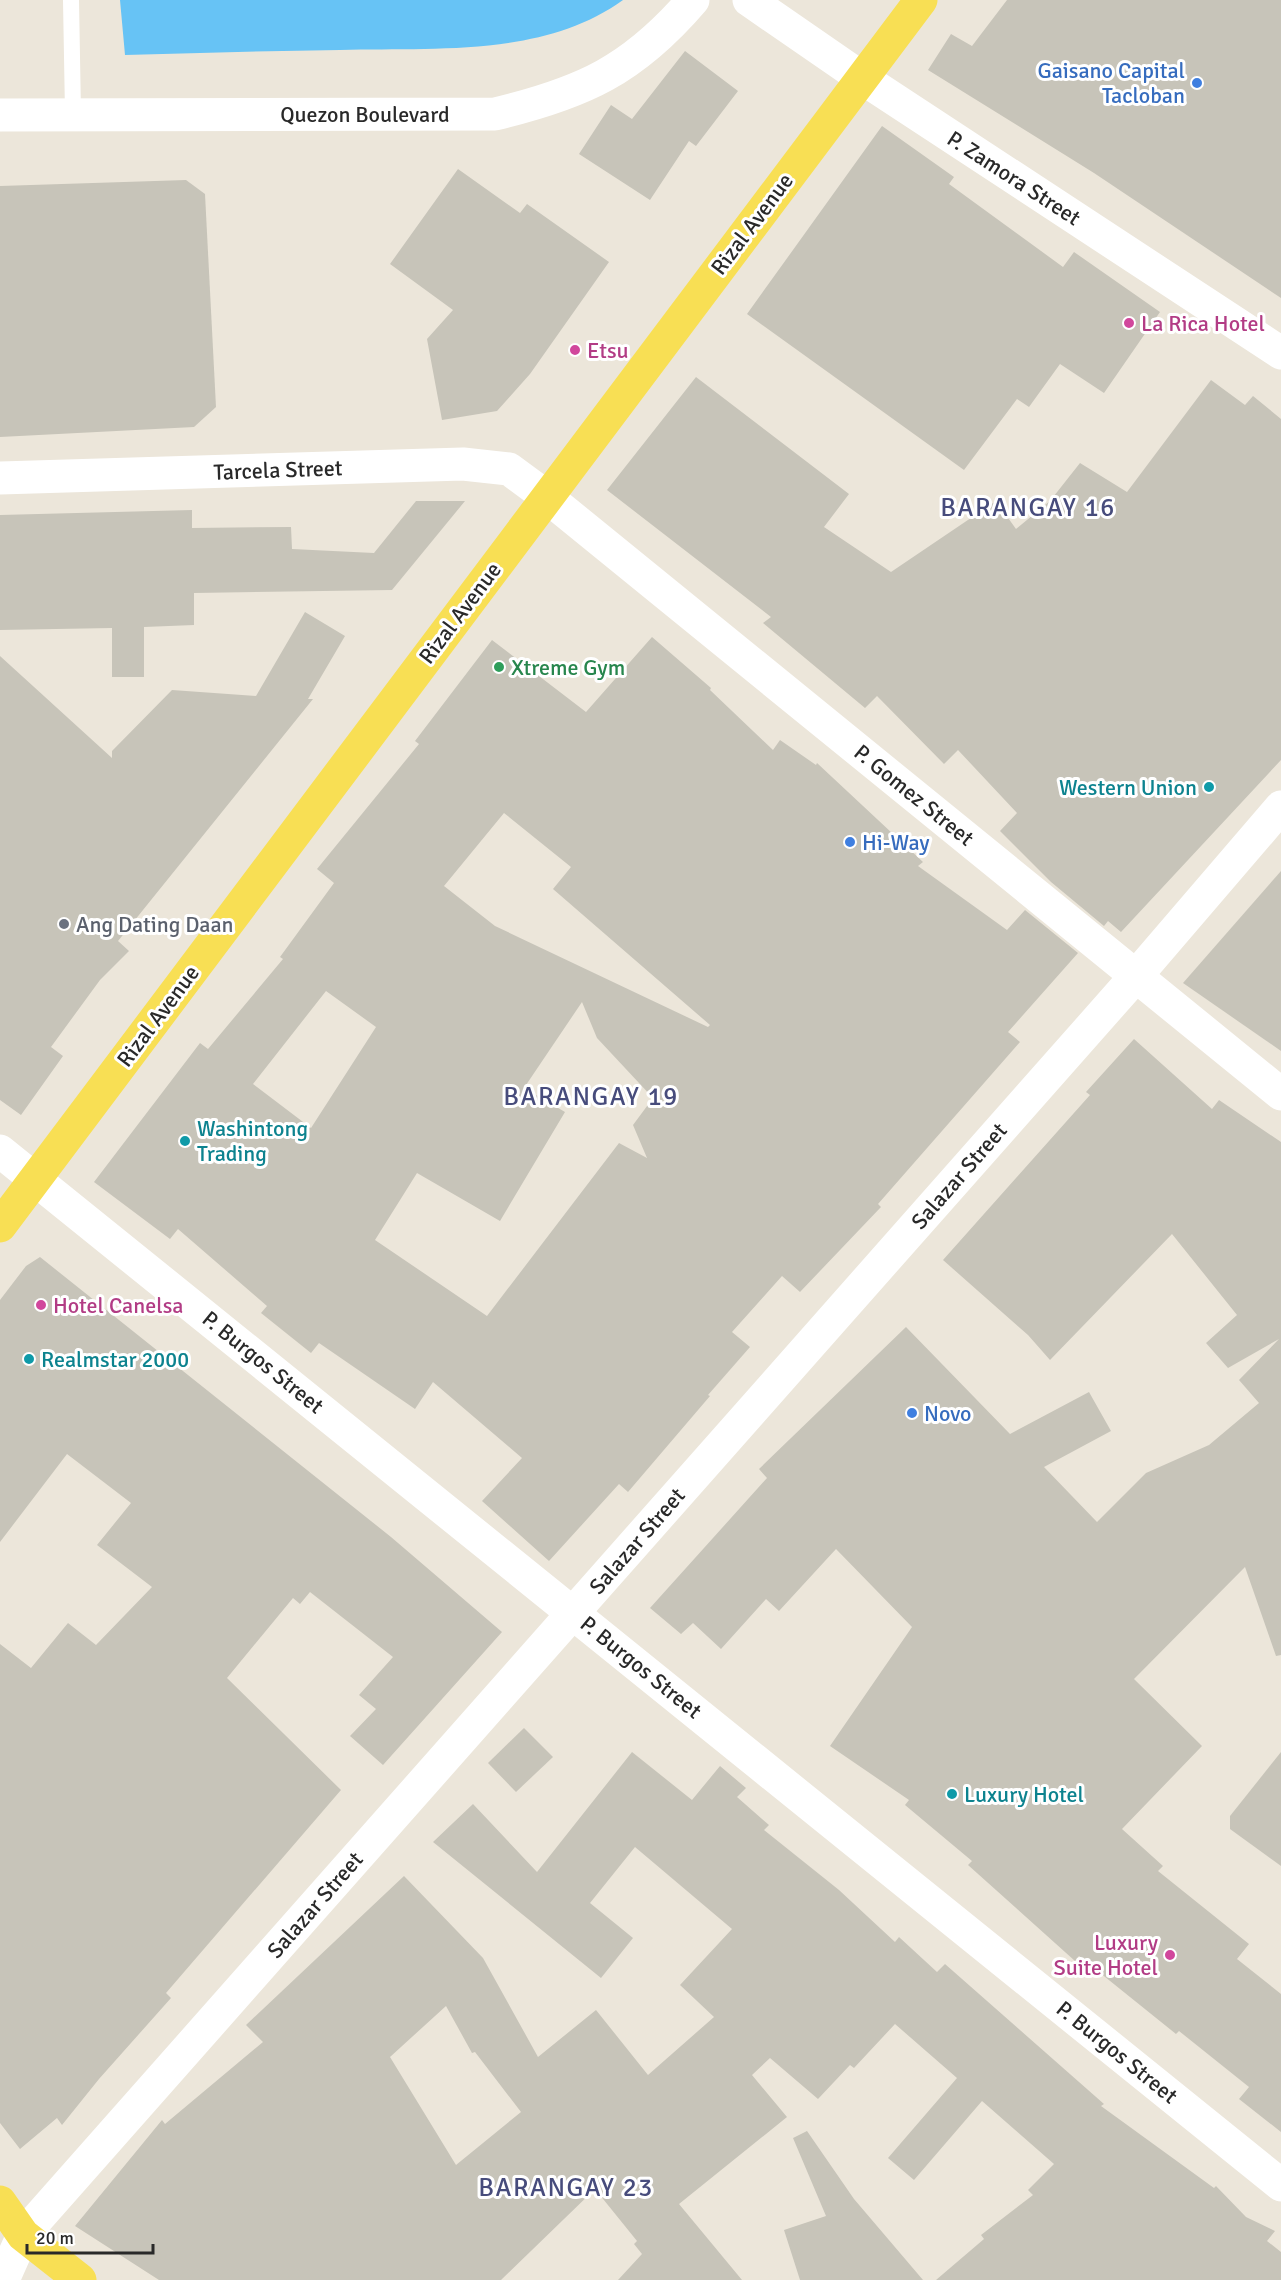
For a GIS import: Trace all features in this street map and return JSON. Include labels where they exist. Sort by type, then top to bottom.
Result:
[{"type":"main road","name":"Rizal Avenue","points":[[0,1226],[921,0]]},
{"type":"main road","points":[[0,2202],[23,2235],[80,2280]]},
{"type":"street","name":"Quezon Boulevard","points":[[0,115],[73,113],[495,114],[551,101],[616,71],[665,33],[693,0]]},
{"type":"street","name":"P. Zamora Street","points":[[749,0],[862,78],[1281,353]]},
{"type":"street","name":"Tarcela Street","points":[[0,478],[463,464],[509,469],[547,496]]},
{"type":"street","name":"P. Gomez Street","points":[[547,496],[1281,1094]]},
{"type":"street","name":"Salazar Street","points":[[3,2280],[23,2235],[1136,976],[1281,807]]},
{"type":"street","name":"P. Burgos Street","points":[[0,1151],[1281,2185]]},
{"type":"lane","points":[[71,0],[73,113]]},
{"type":"water","points":[[120,0],[623,0],[592,19],[558,32],[523,41],[486,46],[125,55]]},
{"type":"building","points":[[1007,0],[1281,0],[1281,298],[1094,173],[928,70],[951,34],[972,46]]},
{"type":"building","points":[[685,51],[738,91],[696,146],[689,141],[650,200],[579,154],[611,105],[632,119]]},
{"type":"building","points":[[882,126],[954,177],[949,184],[1063,267],[1074,252],[1160,312],[1104,393],[1060,364],[1029,407],[1017,399],[964,470],[747,314]]},
{"type":"building","points":[[458,169],[520,213],[527,204],[609,262],[530,374],[497,411],[442,420],[427,339],[453,310],[390,264]]},
{"type":"building","points":[[186,180],[205,194],[216,407],[194,427],[0,437],[0,186]]},
{"type":"building","points":[[696,377],[849,494],[824,527],[891,572],[996,501],[1016,529],[1050,501],[1080,463],[1127,492],[1211,380],[1245,405],[1253,396],[1281,419],[1281,760],[1121,932],[1108,921],[1104,926],[1051,882],[1000,831],[1017,813],[958,750],[944,764],[877,696],[865,708],[763,623],[771,617],[607,490]]},
{"type":"building","points":[[416,501],[465,501],[392,590],[194,593],[194,625],[144,627],[144,677],[112,677],[112,628],[0,630],[0,515],[192,510],[192,528],[291,527],[292,549],[374,553]]},
{"type":"building","points":[[305,612],[345,636],[308,699],[313,699],[118,941],[129,951],[100,980],[51,1047],[63,1056],[21,1115],[0,1100],[0,656],[112,758],[112,751],[172,690],[256,696]]},
{"type":"building","points":[[652,637],[711,688],[710,690],[773,750],[780,740],[816,765],[817,763],[923,862],[918,866],[1007,930],[1025,910],[1078,953],[1008,1032],[1020,1042],[878,1204],[881,1207],[800,1292],[782,1276],[732,1332],[750,1347],[708,1395],[710,1396],[628,1492],[619,1484],[549,1561],[482,1501],[522,1458],[433,1382],[415,1409],[319,1343],[311,1353],[261,1313],[267,1306],[178,1229],[170,1239],[94,1182],[200,1043],[208,1049],[283,959],[280,957],[334,883],[317,869],[419,744],[415,741],[492,640],[586,712]],"holes":[[[504,813],[571,867],[553,889],[710,1025],[708,1027],[495,926],[444,886]],[[326,991],[376,1027],[311,1128],[253,1084]],[[582,1002],[597,1038],[653,1098],[633,1125],[647,1158],[619,1143],[487,1316],[375,1240],[417,1173],[500,1221],[565,1112],[524,1088]]]},
{"type":"building","points":[[1281,871],[1281,1051],[1183,983]]},
{"type":"building","points":[[1134,1039],[1212,1109],[1219,1100],[1281,1142],[1281,1655],[1276,1656],[1245,1567],[1134,1679],[1202,1746],[1122,1829],[1163,1866],[1158,1871],[1249,1944],[1237,1959],[1281,1994],[1281,2132],[1239,2099],[1249,2087],[1179,2031],[1176,2034],[1079,1956],[1075,1961],[968,1865],[972,1861],[905,1805],[909,1800],[830,1746],[912,1627],[836,1549],[779,1611],[766,1599],[721,1649],[693,1623],[681,1634],[650,1608],[767,1478],[759,1469],[906,1327],[1010,1434],[1089,1392],[1111,1431],[1044,1467],[1097,1522],[1146,1473],[1209,1445],[1259,1403],[1239,1380],[1279,1339],[1228,1368],[1206,1343],[1237,1315],[1172,1234],[1050,1360],[1028,1335],[943,1260],[1090,1095],[1086,1092]]},
{"type":"building","points":[[40,1257],[391,1537],[502,1632],[383,1765],[350,1736],[376,1709],[359,1695],[393,1657],[310,1592],[300,1604],[293,1598],[227,1678],[341,1790],[166,1993],[171,1998],[99,2079],[62,2125],[57,2118],[20,2149],[0,2123],[0,1644],[31,1668],[68,1623],[96,1645],[152,1587],[97,1545],[131,1503],[67,1454],[0,1542],[0,1300],[26,1266]]},
{"type":"building","points":[[524,1728],[553,1757],[516,1792],[488,1763]]},
{"type":"building","points":[[632,1752],[692,1800],[720,1766],[746,1788],[737,1797],[769,1825],[764,1830],[839,1890],[895,1942],[899,1937],[937,1972],[945,1964],[1104,2104],[1101,2106],[1214,2188],[1216,2186],[1246,2217],[1275,2231],[1267,2241],[1281,2252],[1281,2280],[936,2280],[984,2239],[981,2235],[1033,2195],[1028,2190],[1054,2164],[982,2101],[914,2180],[888,2158],[957,2078],[895,2024],[854,2068],[850,2065],[818,2099],[770,2058],[752,2075],[787,2117],[679,2204],[742,2280],[618,2280],[642,2254],[634,2244],[637,2241],[595,2189],[501,2280],[159,2280],[75,2226],[162,2120],[165,2124],[263,2042],[246,2025],[404,1876],[483,1958],[538,2057],[596,2010],[648,2075],[714,2017],[680,1985],[732,1929],[635,1847],[590,1903],[633,1938],[601,1978],[433,1842],[473,1804],[537,1872]],"holes":[[[446,2006],[472,2053],[475,2052],[521,2112],[456,2165],[390,2057]]]},
{"type":"building","points":[[1281,1752],[1281,1866],[1230,1829],[1230,1816]]},
{"type":"building","points":[[807,2131],[854,2199],[923,2280],[800,2280],[784,2230],[826,2216],[793,2138]]},
{"type":"place","name":"Gaisano Capital Tacloban","points":[[1197,83]]},
{"type":"place","name":"La Rica Hotel","points":[[1129,323]]},
{"type":"place","name":"Etsu","points":[[575,350]]},
{"type":"place","name":"Xtreme Gym","points":[[499,667]]},
{"type":"place","name":"Western Union","points":[[1209,787]]},
{"type":"place","name":"Hi-Way","points":[[850,842]]},
{"type":"place","name":"Ang Dating Daan","points":[[64,924]]},
{"type":"place","name":"Washintong Trading","points":[[185,1141]]},
{"type":"place","name":"Hotel Canelsa","points":[[41,1305]]},
{"type":"place","name":"Realmstar 2000","points":[[29,1359]]},
{"type":"place","name":"Novo","points":[[912,1413]]},
{"type":"place","name":"Luxury Hotel","points":[[952,1794]]},
{"type":"place","name":"Luxury Suite Hotel","points":[[1170,1955]]},
{"type":"district","name":"BARANGAY 16","points":[[1028,508]]},
{"type":"district","name":"BARANGAY 19","points":[[591,1097]]},
{"type":"district","name":"BARANGAY 23","points":[[566,2188]]}]
